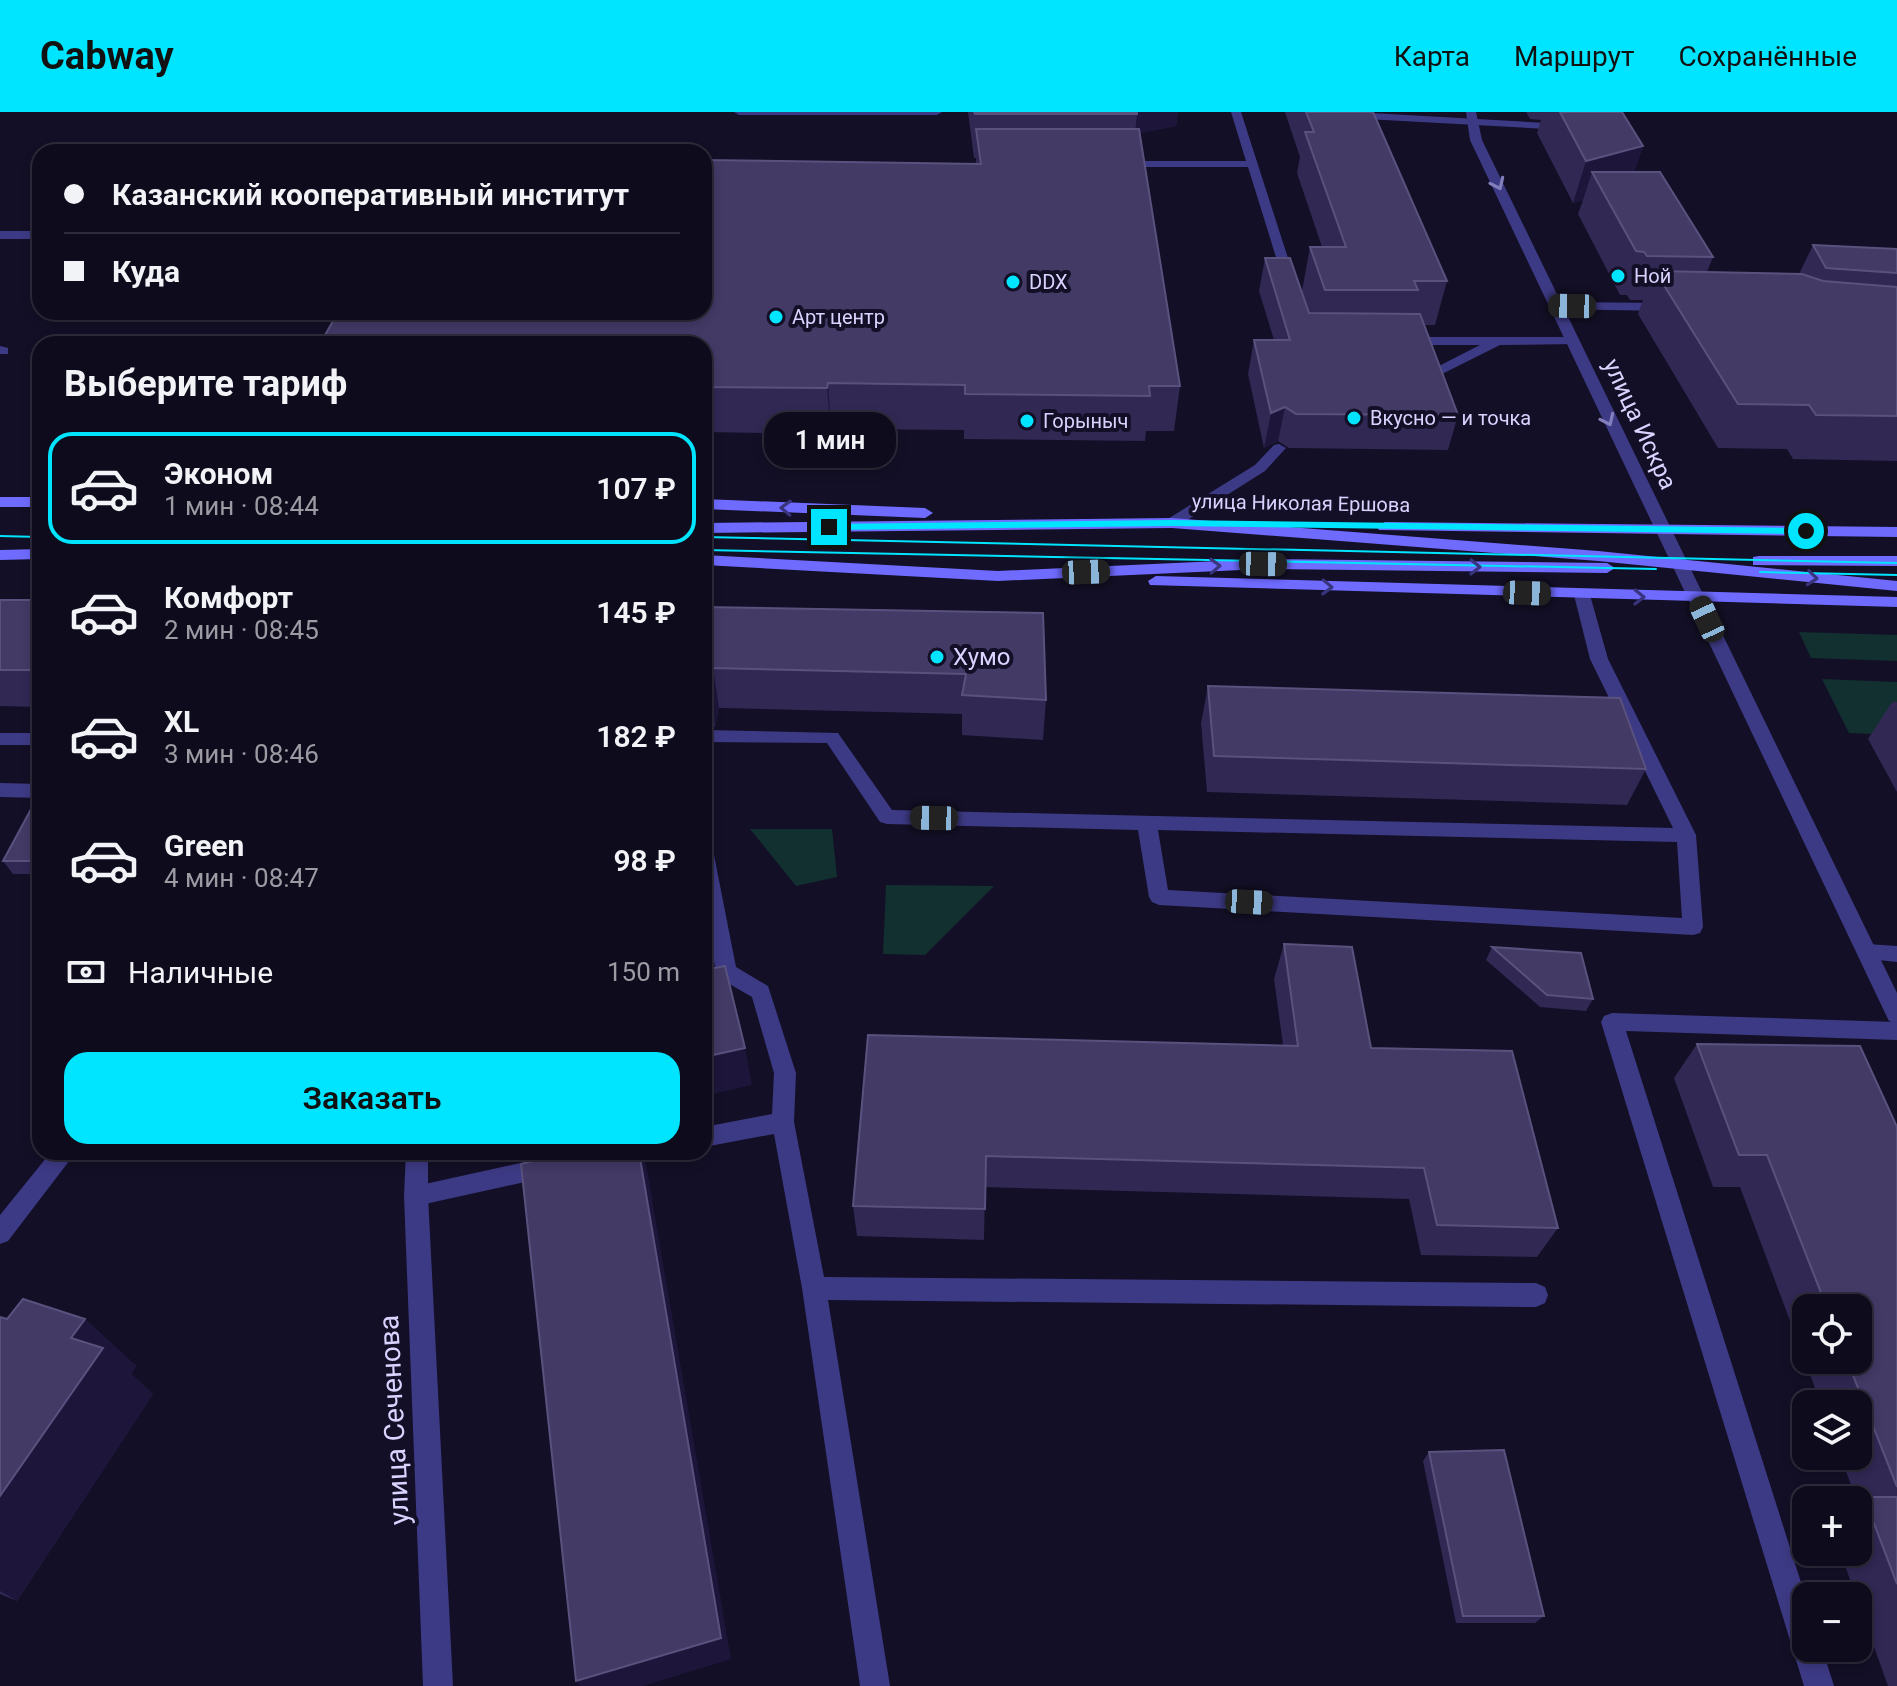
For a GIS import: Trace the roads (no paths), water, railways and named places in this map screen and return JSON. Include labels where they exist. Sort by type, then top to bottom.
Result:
[{"type":"main road","points":[[0,502],[32,502]]},
{"type":"main road","name":"улица Николая Ершова","points":[[712,504],[1172,523],[1897,532]]},
{"type":"main road","points":[[712,528],[1172,523],[1679,564],[1897,586]]},
{"type":"main road","points":[[0,555],[32,554]]},
{"type":"main road","points":[[712,560],[998,576],[1897,602]]},
{"type":"main road","points":[[0,561],[32,562]]},
{"type":"main road","points":[[712,573],[998,576],[1263,564],[1602,569],[1679,564],[1897,561]]},
{"type":"street","points":[[739,112],[937,112]]},
{"type":"street","points":[[1236,112],[1295,297]]},
{"type":"street","points":[[1293,112],[1471,117],[1517,127],[1577,127]]},
{"type":"street","name":"улица Искра","points":[[1471,117],[1476,140],[1897,1015]]},
{"type":"street","points":[[1097,164],[1253,164]]},
{"type":"street","points":[[0,235],[32,235]]},
{"type":"street","points":[[1555,306],[1683,308]]},
{"type":"street","points":[[1388,341],[1572,341]]},
{"type":"street","points":[[1438,372],[1498,341]]},
{"type":"street","points":[[1172,523],[1260,468],[1279,448]]},
{"type":"street","points":[[1147,824],[1159,897],[1693,927],[1686,835],[1599,659],[1582,595]]},
{"type":"street","points":[[712,736],[832,737],[887,817],[1686,835]]},
{"type":"street","points":[[0,739],[32,739]]},
{"type":"street","points":[[0,790],[32,791]]},
{"type":"street","points":[[712,898],[726,972],[761,992],[785,1073],[783,1122],[814,1288],[875,1686]]},
{"type":"street","points":[[1867,952],[1897,954]]},
{"type":"street","points":[[1792,1598],[1612,1022],[1897,1031]]},
{"type":"street","points":[[712,1135],[783,1122]]},
{"type":"street","points":[[0,1233],[59,1160]]},
{"type":"street","name":"улица Сеченова","points":[[417,1160],[438,1686]]},
{"type":"street","points":[[416,1196],[567,1163]]},
{"type":"street","points":[[814,1288],[1536,1295]]},
{"type":"street","points":[[1812,1662],[1819,1686]]},
{"type":"tram line","points":[[0,536],[32,537]]},
{"type":"tram line","points":[[712,537],[1897,563]]},
{"type":"tram line","points":[[712,550],[1656,569]]},
{"type":"tram line","points":[[1760,572],[1897,575]]},
{"type":"place","name":"Ной","points":[[1618,276]]},
{"type":"place","name":"DDX","points":[[1013,282]]},
{"type":"place","name":"Арт центр","points":[[776,317]]},
{"type":"place","name":"Вкусно — и точка","points":[[1354,418]]},
{"type":"place","name":"Горыныч","points":[[1027,421]]},
{"type":"place","name":"Хумо","points":[[937,657]]}]
